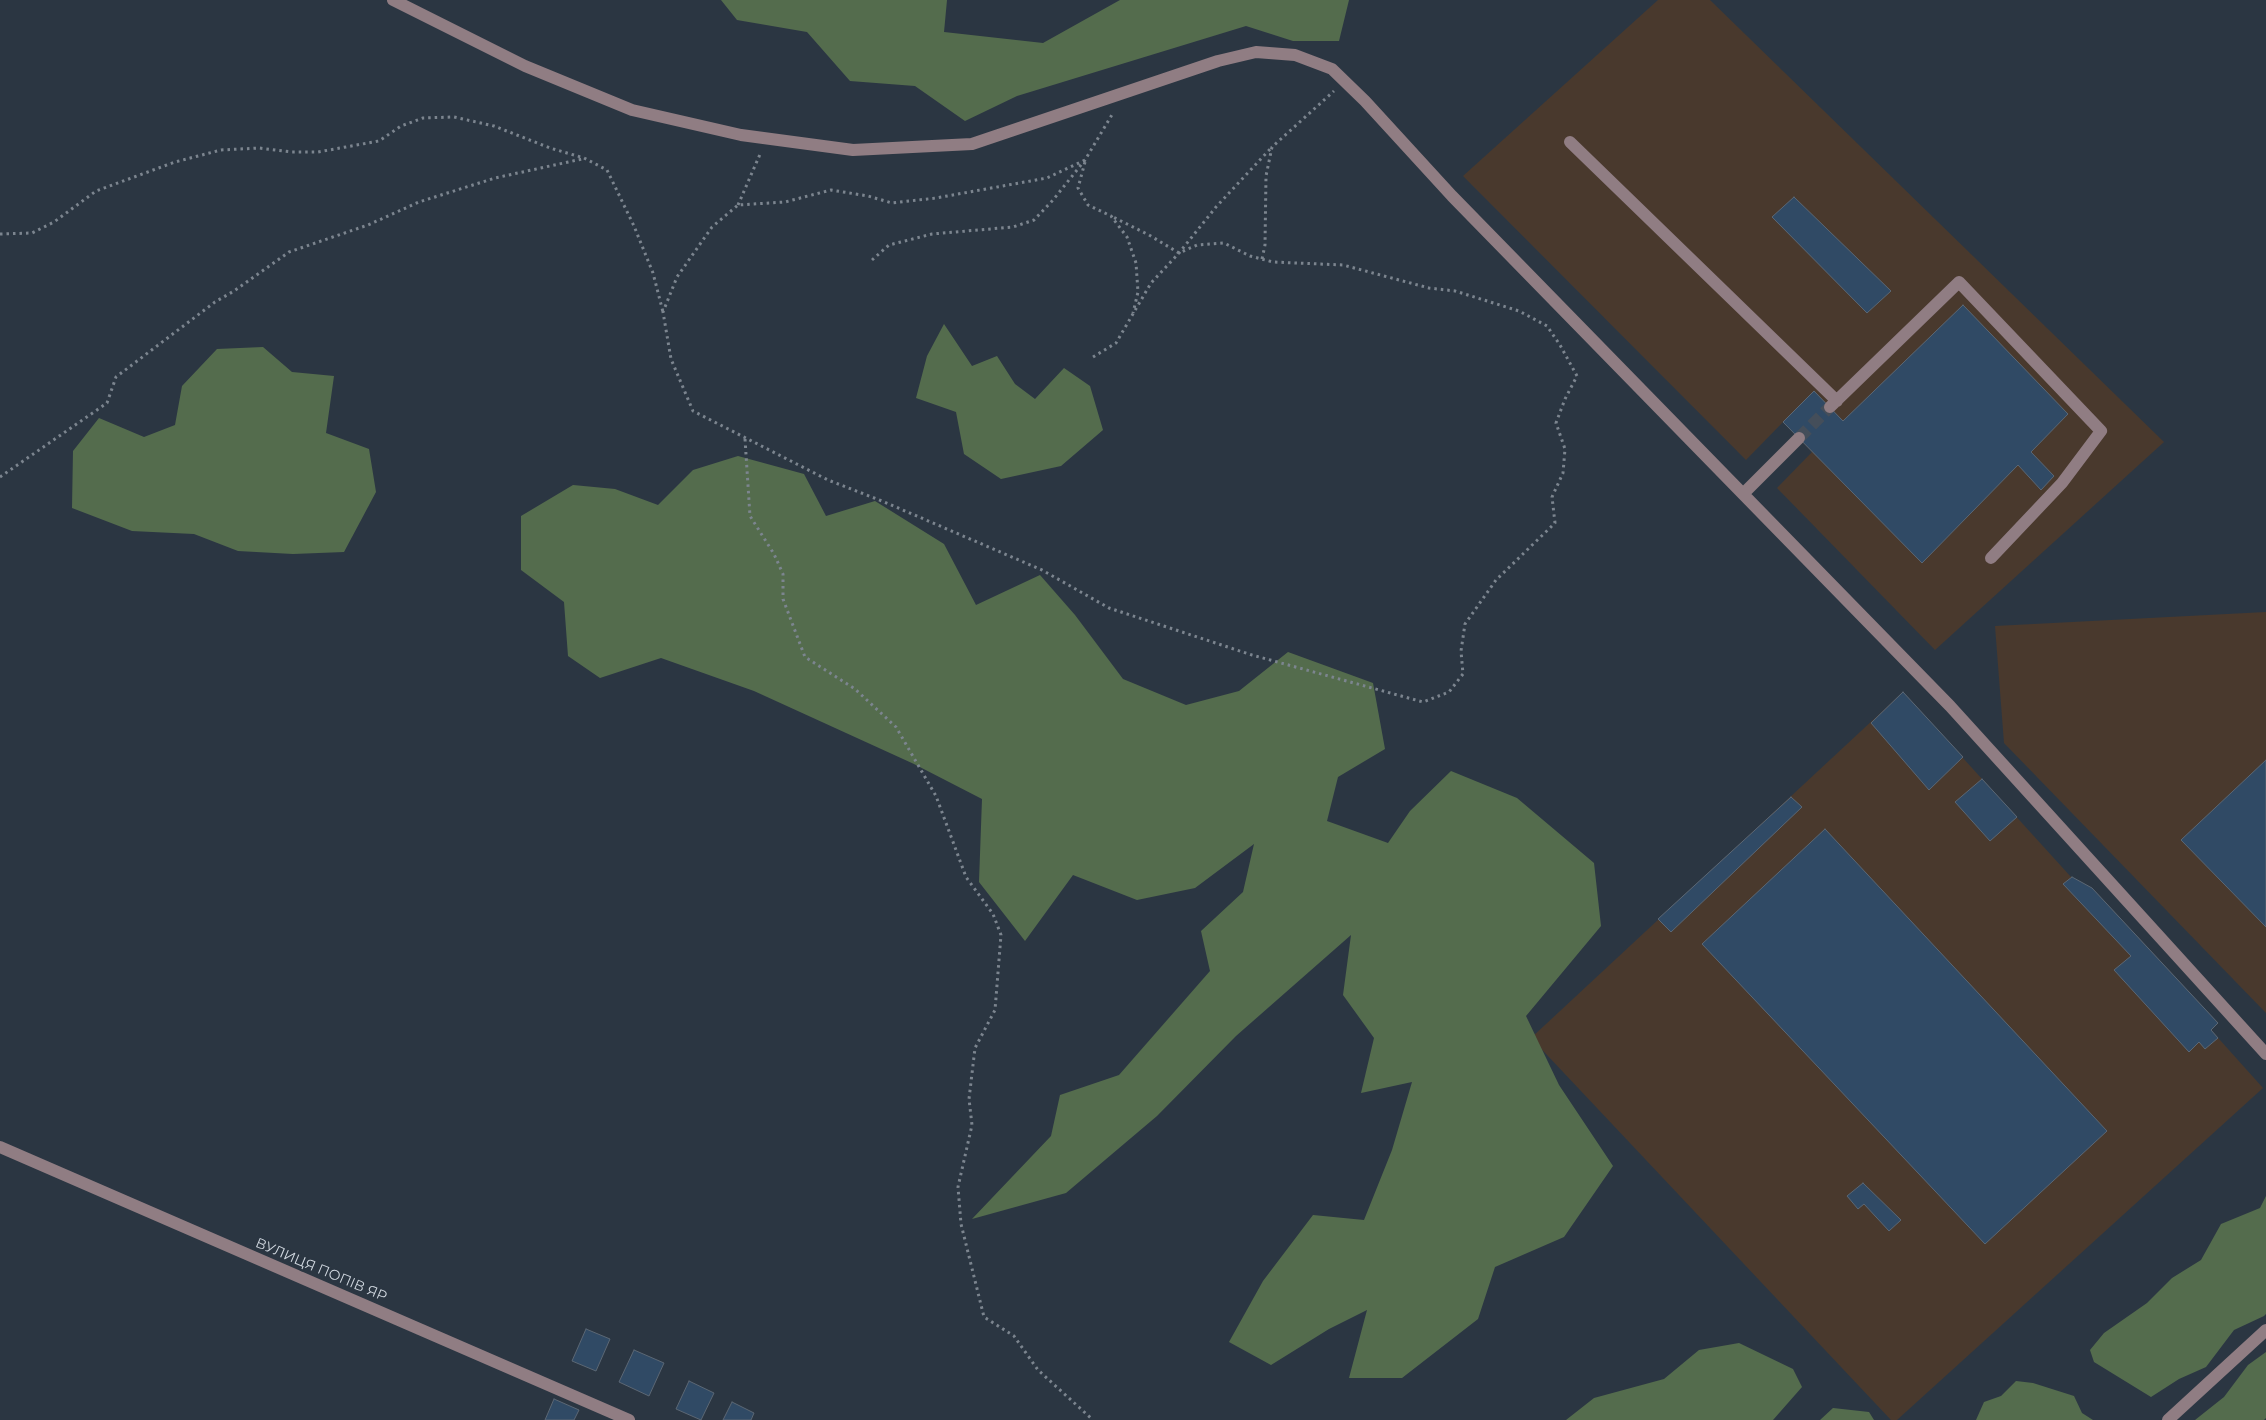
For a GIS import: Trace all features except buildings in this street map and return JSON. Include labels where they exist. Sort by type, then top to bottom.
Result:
[{"type":"street","points":[[393,0],[525,66],[632,110],[742,134],[853,150],[972,144],[1218,61],[1256,52],[1295,55],[1332,69],[1459,203],[1950,706],[2266,1054]]},
{"type":"street","points":[[1570,142],[1834,404],[1959,282],[2100,431],[2062,483],[1991,558]]},
{"type":"street","points":[[1744,493],[1799,438]]},
{"type":"street","name":"ВУЛИЦЯ ПОПІВ ЯР","points":[[0,1147],[629,1420]]},
{"type":"street","points":[[2168,1420],[2266,1330]]},
{"type":"path","points":[[1093,357],[1116,343],[1151,283],[1179,254],[1216,207],[1272,148],[1344,82]]},
{"type":"path","points":[[872,260],[889,245],[932,234],[1013,227],[1034,220],[1053,200],[1085,160],[1115,108],[1130,91]]},
{"type":"path","points":[[0,234],[32,233],[54,222],[96,191],[175,162],[221,150],[259,148],[292,152],[318,152],[379,140],[402,126],[423,118],[454,118],[494,126],[550,148],[584,158],[607,170],[634,226],[653,273],[663,312],[671,359],[694,411],[828,480],[882,501],[1042,570],[1109,608],[1252,655],[1423,702],[1449,692],[1463,674],[1461,651],[1465,624],[1496,580],[1555,523],[1552,498],[1564,473],[1565,449],[1556,423],[1565,399],[1577,376],[1560,344],[1547,326],[1519,311],[1455,291],[1429,288],[1343,265],[1273,262],[1224,243],[1197,245],[1179,254]]},
{"type":"path","points":[[663,312],[677,277],[712,227],[738,205],[766,138]]},
{"type":"path","points":[[1262,259],[1265,245],[1266,176],[1272,148]]},
{"type":"path","points":[[0,477],[107,403],[116,376],[215,302],[234,291],[289,252],[368,225],[428,199],[495,178],[584,158]]},
{"type":"path","points":[[738,205],[785,202],[831,190],[868,196],[892,203],[936,198],[1047,178],[1085,160]]},
{"type":"path","points":[[1085,160],[1078,188],[1088,205],[1149,235],[1179,254]]},
{"type":"path","points":[[1111,216],[1126,237],[1136,263],[1138,292],[1132,318]]},
{"type":"path","points":[[746,438],[750,516],[774,554],[783,574],[783,598],[805,657],[855,689],[896,727],[936,796],[966,877],[993,914],[1001,935],[995,1010],[975,1048],[969,1099],[972,1125],[958,1187],[961,1224],[984,1317],[1014,1336],[1038,1370],[1093,1420]]},
{"type":"shaded area","points":[[1658,0],[1710,0],[2164,442],[1935,650],[1777,488],[1812,452],[1799,438],[1783,422],[1746,460],[1463,176]]},
{"type":"shaded area","points":[[2266,612],[2266,1013],[2004,743],[1995,626]]},
{"type":"shaded area","points":[[1903,692],[2071,877],[2092,888],[2218,1023],[2211,1030],[2263,1088],[1897,1420],[1891,1420],[1531,1038]]},
{"type":"green space","points":[[721,0],[947,0],[944,32],[1043,43],[1120,0],[1349,0],[1339,41],[1293,41],[1246,26],[1017,96],[965,121],[915,86],[850,81],[807,32],[737,20]]},
{"type":"green space","points":[[944,324],[972,366],[997,356],[1015,384],[1035,399],[1064,368],[1090,386],[1103,430],[1061,466],[1001,479],[964,454],[956,412],[916,398],[927,356]]},
{"type":"green space","points":[[263,347],[292,372],[334,376],[326,433],[369,449],[376,492],[344,552],[293,554],[238,551],[194,534],[132,531],[72,508],[73,451],[99,418],[144,437],[175,425],[182,386],[217,349]]},
{"type":"green space","points":[[738,456],[804,474],[826,516],[875,501],[944,544],[976,605],[1040,575],[1075,615],[1123,679],[1186,705],[1239,691],[1288,652],[1373,683],[1385,749],[1338,777],[1327,821],[1388,843],[1410,811],[1451,771],[1517,798],[1594,863],[1601,926],[1526,1016],[1559,1085],[1613,1166],[1564,1237],[1495,1267],[1478,1319],[1402,1378],[1349,1378],[1367,1310],[1329,1329],[1271,1365],[1229,1342],[1263,1281],[1313,1215],[1364,1220],[1392,1150],[1412,1082],[1361,1093],[1374,1038],[1343,995],[1351,935],[1236,1036],[1157,1116],[1066,1193],[972,1219],[1051,1136],[1060,1095],[1119,1075],[1210,971],[1201,931],[1243,892],[1254,844],[1195,888],[1137,900],[1073,875],[1025,941],[979,882],[982,799],[914,764],[754,691],[661,658],[600,678],[568,656],[564,602],[521,570],[521,516],[573,485],[615,489],[658,505],[693,470]]},
{"type":"green space","points":[[2266,1196],[2266,1314],[2264,1316],[2234,1330],[2206,1367],[2179,1379],[2151,1397],[2094,1362],[2090,1350],[2104,1333],[2147,1303],[2172,1278],[2201,1260],[2221,1224],[2260,1208]]},
{"type":"green space","points":[[1739,1343],[1793,1369],[1802,1387],[1773,1420],[1566,1420],[1594,1398],[1664,1379],[1699,1350]]},
{"type":"green space","points":[[2266,1352],[2266,1418],[2264,1420],[2195,1420],[2224,1397],[2248,1365]]},
{"type":"green space","points":[[2016,1381],[2033,1383],[2074,1396],[2082,1413],[2093,1420],[1976,1420],[1984,1402],[2001,1396]]},
{"type":"green space","points":[[1833,1408],[1869,1412],[1874,1420],[1820,1420]]},
{"type":"tunnel","points":[[1799,438],[1830,407]]}]
